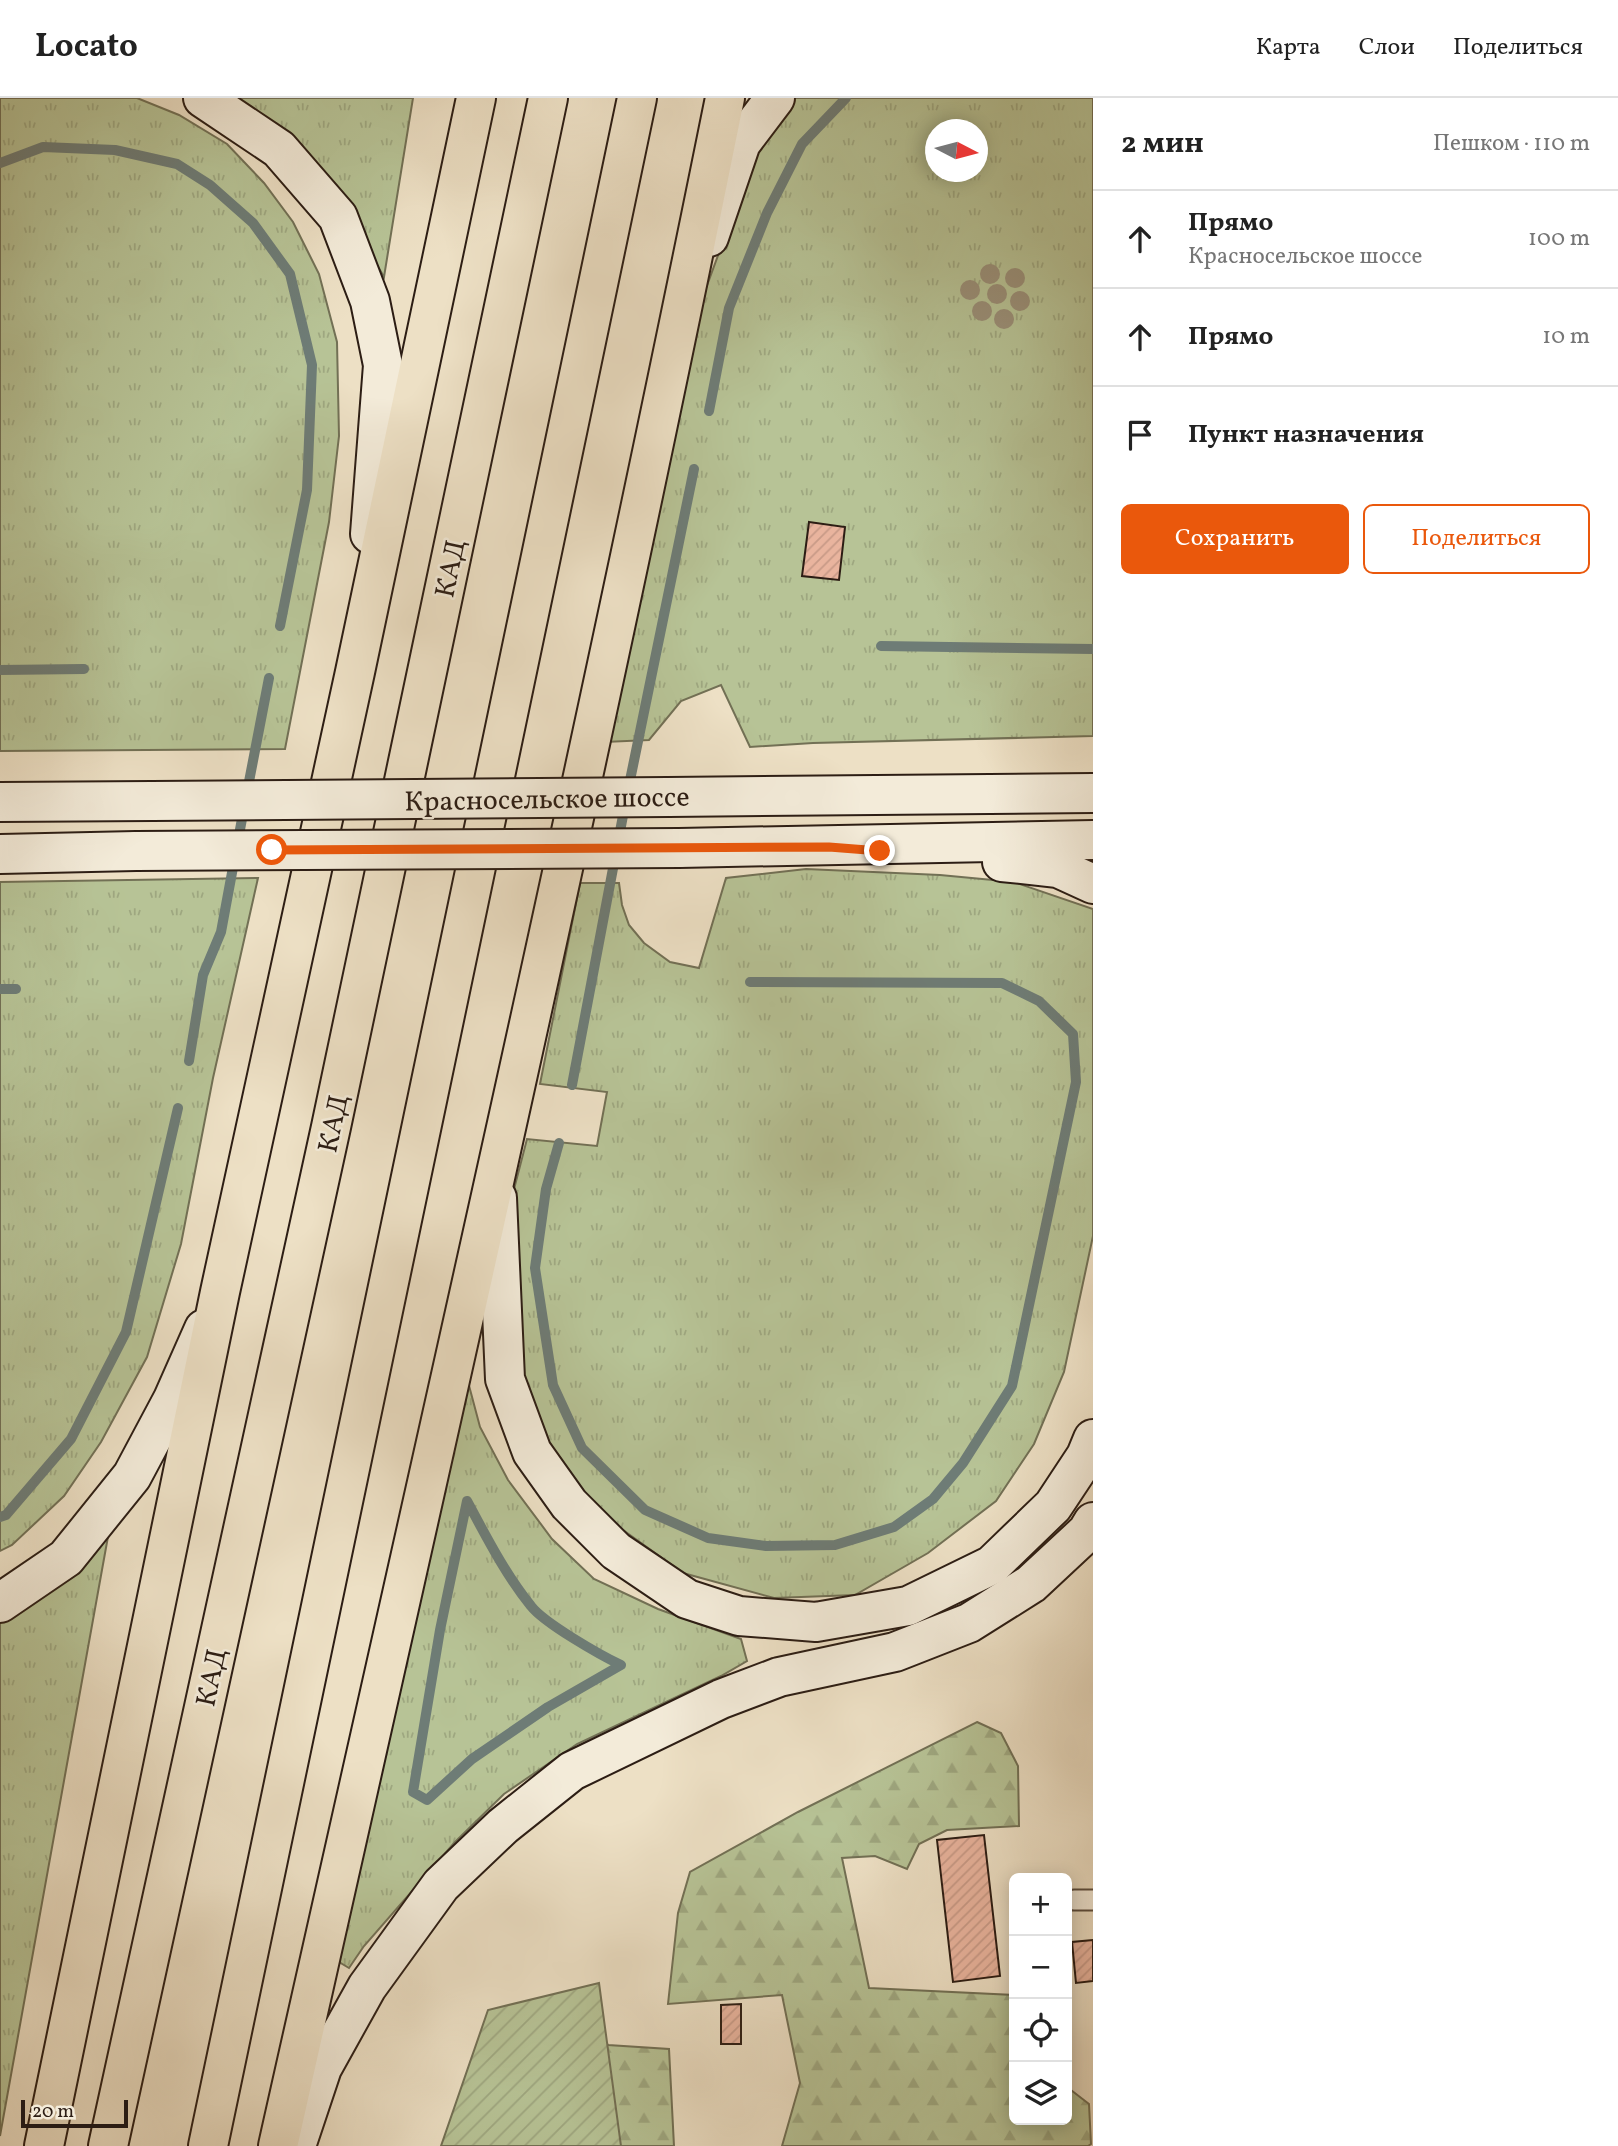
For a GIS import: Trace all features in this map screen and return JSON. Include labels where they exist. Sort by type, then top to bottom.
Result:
[{"type":"highway","points":[[44,2146],[220,1292],[476,98]]},
{"type":"highway","name":"КАД","points":[[108,2146],[331,1127],[548,98]]},
{"type":"highway","points":[[208,2146],[637,98]]},
{"type":"highway","points":[[278,2146],[496,1175],[665,394],[725,98]]},
{"type":"main road","points":[[203,98],[279,149],[338,216],[370,301],[383,365],[374,498],[355,672]]},
{"type":"main road","points":[[665,394],[704,251],[741,143],[775,98]]},
{"type":"main road","points":[[974,794],[1093,776]]},
{"type":"main road","points":[[0,790],[78,802]]},
{"type":"main road","name":"Красносельское шоссе","points":[[0,802],[1093,793]]},
{"type":"main road","name":"Красносельское шоссе","points":[[7,855],[136,851],[829,847],[1093,840]]},
{"type":"main road","points":[[829,847],[1058,868],[1093,884]]},
{"type":"main road","points":[[496,1175],[505,1379],[532,1452],[569,1504],[616,1551],[687,1599],[739,1616],[816,1622],[908,1606],[992,1565],[1053,1506],[1086,1456],[1093,1439]]},
{"type":"main road","points":[[0,1603],[66,1558],[132,1476],[173,1399],[220,1292]]},
{"type":"main road","points":[[296,2146],[322,2068],[367,1987],[441,1885],[503,1826],[542,1795],[572,1772],[721,1699],[779,1677],[895,1652],[969,1623],[1031,1584],[1087,1532],[1093,1522]]},
{"type":"green space","points":[[0,98],[137,98],[179,115],[227,144],[264,183],[293,222],[319,274],[337,342],[339,436],[329,522],[285,749],[0,751]]},
{"type":"green space","points":[[235,98],[413,98],[384,277],[335,191]]},
{"type":"green space","points":[[790,98],[1093,98],[1093,736],[750,747],[721,685],[681,701],[649,740],[605,742],[701,302],[755,154]]},
{"type":"green space","points":[[806,869],[940,875],[1014,882],[1093,909],[1093,1236],[1064,1372],[1034,1444],[996,1501],[928,1553],[855,1595],[774,1598],[683,1573],[595,1510],[542,1442],[523,1378],[513,1193],[527,1139],[597,1146],[607,1092],[540,1084],[580,883],[619,883],[622,905],[629,925],[644,943],[670,962],[699,968],[726,878]]},
{"type":"green space","points":[[258,878],[213,1078],[181,1244],[147,1357],[101,1442],[64,1496],[12,1545],[0,1551],[0,882]]},
{"type":"green space","points":[[463,1363],[480,1427],[508,1480],[552,1539],[594,1579],[658,1609],[741,1639],[747,1661],[577,1744],[504,1794],[455,1842],[364,1946],[349,1968],[334,1959]]},
{"type":"green space","points":[[109,1531],[0,2136],[0,1607]]},
{"type":"green space","points":[[977,1722],[1001,1733],[1018,1766],[1019,1826],[947,1830],[919,1844],[907,1869],[875,1856],[842,1858],[869,1988],[1009,1995],[1009,2125],[1072,2125],[1072,2091],[1089,2104],[1091,2144],[782,2146],[800,2083],[782,1995],[668,2004],[678,1913],[690,1872],[798,1812]]},
{"type":"green space","points":[[599,1983],[621,2146],[441,2146],[488,2010]]},
{"type":"green space","points":[[579,2011],[608,2045],[669,2049],[674,2146],[573,2146]]},
{"type":"building","points":[[809,522],[845,527],[839,580],[802,576]]},
{"type":"building","points":[[984,1835],[1000,1976],[953,1982],[937,1840]]},
{"type":"building","points":[[1093,1940],[1093,1981],[1076,1983],[1072,1942]]},
{"type":"building","points":[[741,2004],[741,2044],[721,2044],[721,2005]]},
{"type":"waterway","points":[[709,411],[729,308],[767,213],[802,144],[846,98]]},
{"type":"waterway","points":[[0,163],[43,147],[115,150],[177,164],[210,185],[253,223],[290,274],[312,365],[307,490],[280,626]]},
{"type":"waterway","points":[[628,790],[694,469]]},
{"type":"waterway","points":[[881,646],[1093,649]]},
{"type":"waterway","points":[[0,670],[84,669]]},
{"type":"waterway","points":[[247,792],[269,678]]},
{"type":"waterway","points":[[572,1085],[625,805]]},
{"type":"waterway","points":[[189,1061],[203,975],[221,932],[244,808]]},
{"type":"waterway","points":[[559,1143],[546,1189],[535,1268],[553,1385],[582,1448],[645,1510],[708,1538],[766,1546],[835,1545],[894,1527],[933,1499],[963,1463],[1012,1386],[1076,1082],[1073,1034],[1039,1001],[1002,983],[750,982]]},
{"type":"waterway","points":[[0,989],[16,989]]},
{"type":"waterway","points":[[0,1517],[6,1515],[71,1439],[126,1332],[178,1108]]},
{"type":"waterway","points":[[467,1501],[504,1568],[531,1606],[560,1630],[621,1665],[548,1707],[472,1759],[427,1800],[413,1792],[440,1630],[467,1501]]},
{"type":"route","points":[[272,850],[829,847],[880,851]]}]
